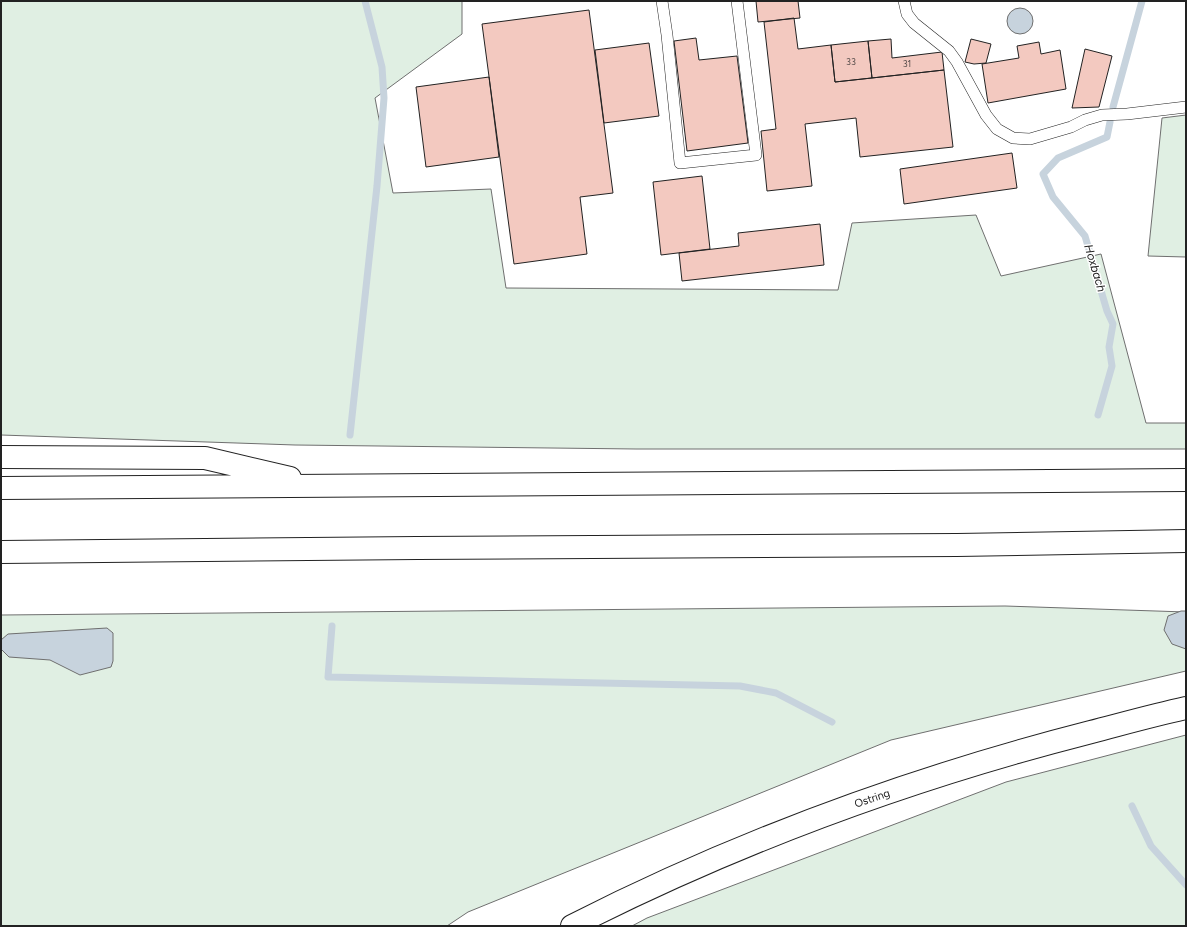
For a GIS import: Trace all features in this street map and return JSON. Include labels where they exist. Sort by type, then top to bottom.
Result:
[{"type":"main road","points":[[1,457],[206,458],[326,486]]},
{"type":"main road","points":[[1,488],[1186,480]]},
{"type":"main road","points":[[1,552],[957,545],[1186,541]]},
{"type":"main road","name":"Ostring","points":[[572,926],[624,900],[726,854],[837,810],[936,776],[1043,744],[1186,708]]},
{"type":"lane","points":[[662,1],[667,35],[680,163],[756,155],[737,1]]},
{"type":"lane","points":[[904,1],[907,14],[914,24],[949,51],[957,62],[986,115],[997,129],[1014,138],[1030,139],[1071,127],[1085,120],[1102,115],[1127,114],[1186,107]]},
{"type":"green space","points":[[1,1],[462,1],[462,34],[375,98],[393,193],[491,189],[506,288],[838,290],[852,223],[976,215],[1001,276],[1101,254],[1146,423],[1186,423],[1186,449],[636,449],[295,445],[1,435]]},
{"type":"green space","points":[[1186,115],[1186,257],[1148,256],[1162,118]]},
{"type":"green space","points":[[1005,606],[1186,612],[1186,671],[891,740],[468,912],[447,926],[1,926],[1,615]]},
{"type":"green space","points":[[1186,735],[1186,926],[632,926],[647,918],[1006,782]]},
{"type":"shaded area","points":[[1020,8],[1029,12],[1033,21],[1029,30],[1020,34],[1011,30],[1007,21],[1011,12]]},
{"type":"shaded area","points":[[1181,611],[1186,611],[1186,649],[1172,644],[1164,630],[1168,616]]},
{"type":"shaded area","points":[[107,628],[113,633],[113,661],[111,667],[80,675],[50,660],[9,657],[1,649],[1,640],[8,634]]},
{"type":"building","points":[[756,1],[798,1],[800,18],[758,22]]},
{"type":"building","points":[[589,10],[613,193],[580,197],[587,254],[514,264],[482,24]]},
{"type":"building","points":[[794,18],[798,49],[831,45],[835,82],[944,70],[953,147],[860,157],[856,118],[805,124],[812,186],[767,191],[761,131],[776,129],[764,22]]},
{"type":"building","points":[[696,38],[699,60],[737,56],[748,143],[687,151],[674,41]]},
{"type":"building","points":[[891,39],[892,58],[942,52],[944,70],[872,78],[868,41]]},
{"type":"building","points":[[971,39],[991,44],[986,63],[974,64],[965,62]]},
{"type":"building","points":[[868,41],[872,78],[835,82],[831,45]]},
{"type":"building","points":[[1039,42],[1041,54],[1060,50],[1066,89],[988,103],[982,64],[1019,58],[1017,46]]},
{"type":"building","points":[[649,43],[659,116],[604,123],[595,50]]},
{"type":"building","points":[[1085,49],[1112,56],[1099,107],[1072,108]]},
{"type":"building","points":[[489,77],[499,157],[426,167],[416,87]]},
{"type":"building","points":[[1012,153],[1017,188],[904,204],[900,169]]},
{"type":"building","points":[[702,176],[710,249],[661,255],[653,182]]},
{"type":"building","points":[[820,224],[824,265],[682,281],[679,253],[739,246],[738,233]]},
{"type":"waterway","points":[[350,435],[377,186],[384,98],[382,67],[365,1]]},
{"type":"waterway","name":"Hoxbach","points":[[1113,107],[1142,1]]},
{"type":"waterway","name":"Hoxbach","points":[[1098,415],[1112,366],[1109,347],[1113,324],[1107,311],[1085,236],[1053,197],[1043,174],[1058,158],[1107,137],[1110,122]]},
{"type":"waterway","points":[[332,626],[328,677],[740,686],[776,693],[832,722]]},
{"type":"waterway","name":"Hoxbach","points":[[1132,806],[1151,846],[1186,885]]}]
